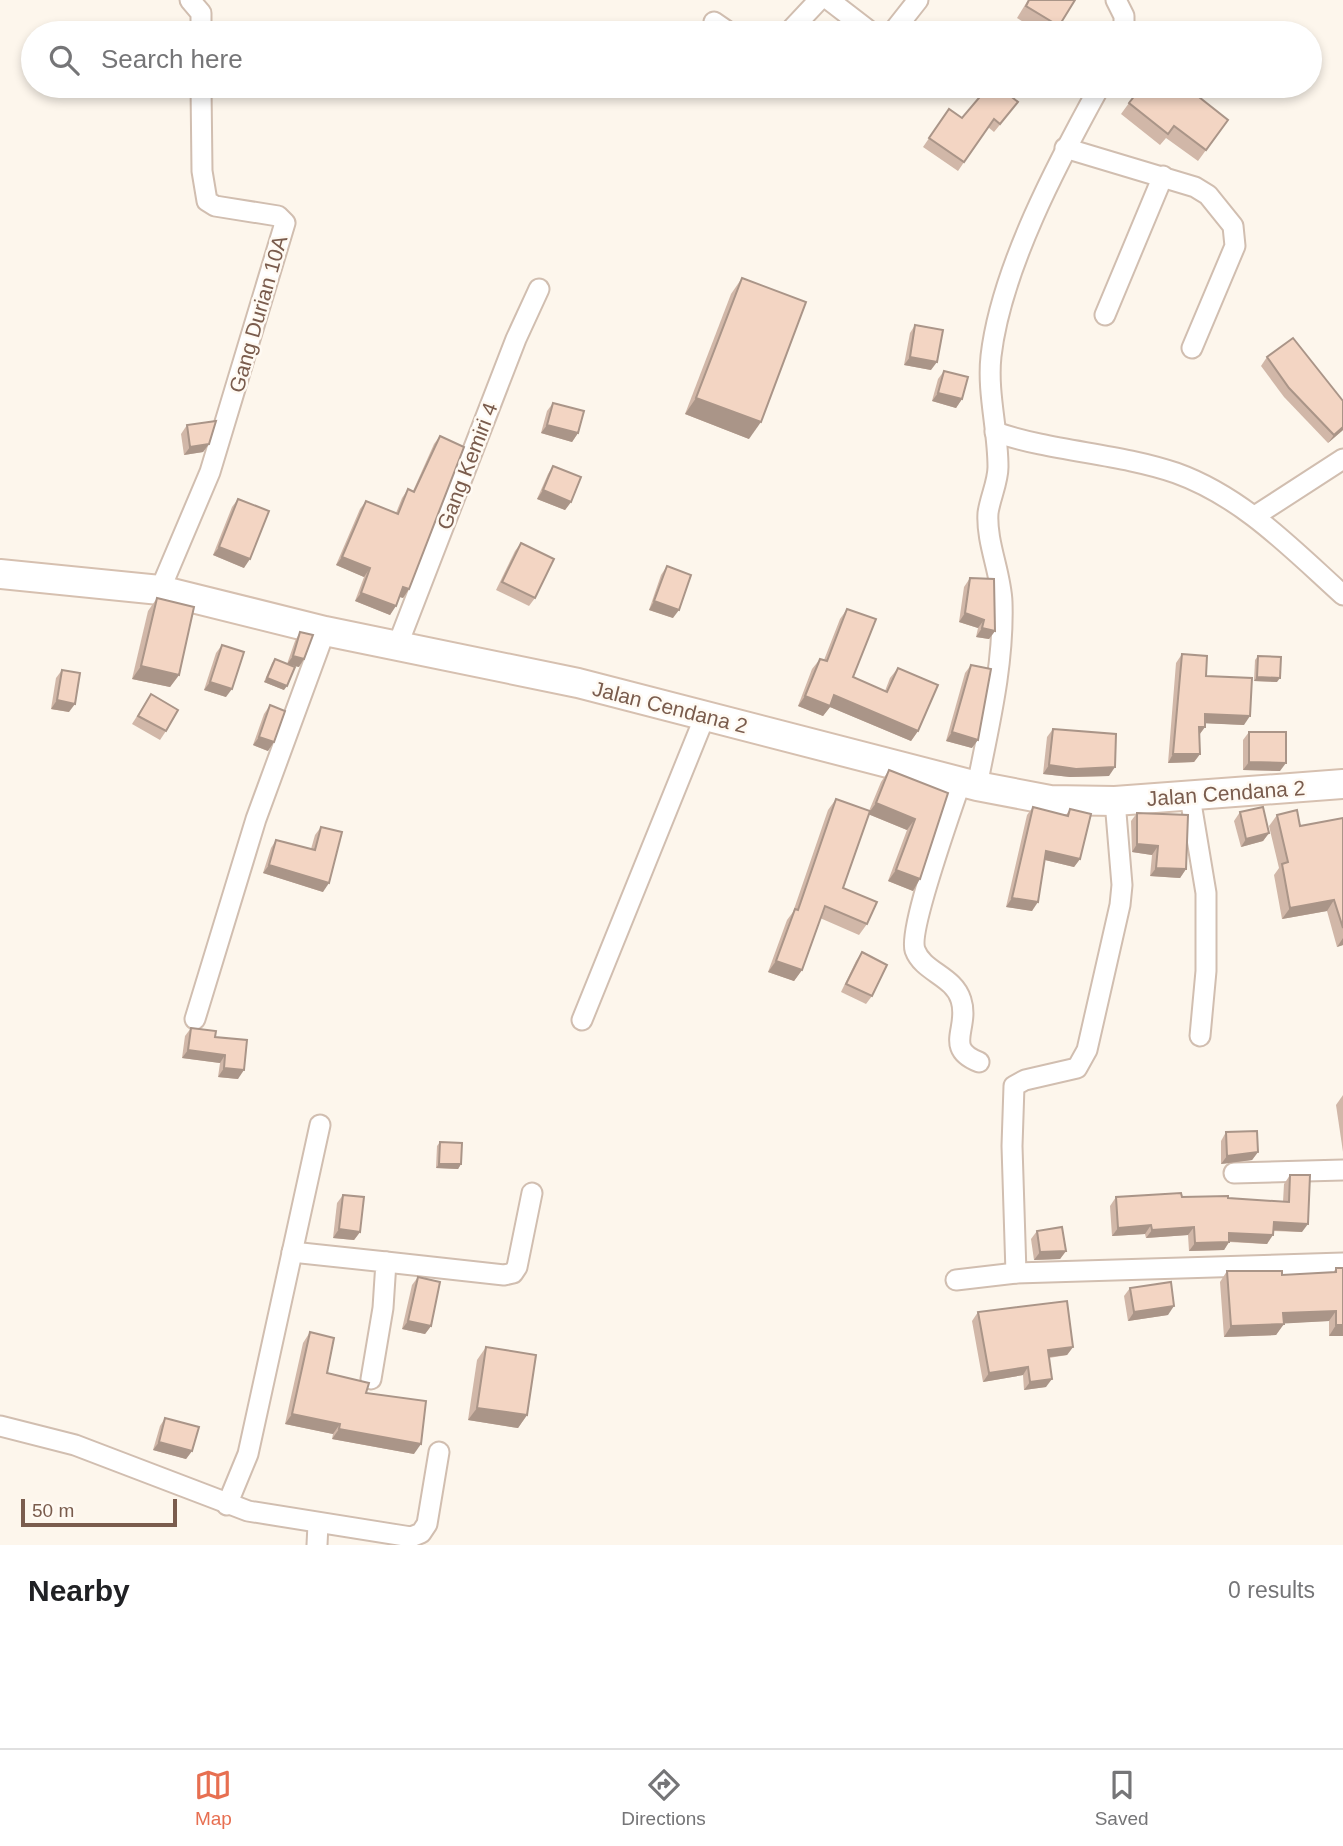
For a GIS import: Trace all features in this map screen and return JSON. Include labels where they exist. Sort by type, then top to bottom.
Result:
[{"type":"street","points":[[190,0],[201,13],[201,21]]},
{"type":"street","points":[[799,21],[819,0]]},
{"type":"street","points":[[829,0],[856,21]]},
{"type":"street","points":[[901,21],[918,0]]},
{"type":"street","points":[[1116,0],[1124,21]]},
{"type":"street","name":"Gang Durian 10A","points":[[160,590],[210,472],[285,223],[278,215],[215,206],[207,201],[202,171],[201,98]]},
{"type":"street","points":[[979,1062],[965,1056],[960,1049],[964,1010],[961,996],[954,984],[921,959],[914,940],[933,863],[969,784],[999,677],[1003,630],[1002,598],[988,515],[999,469],[990,392],[991,355],[1006,292],[1066,148],[1093,98]]},
{"type":"street","points":[[1066,148],[1163,176],[1208,195],[1233,226],[1235,246],[1192,348]]},
{"type":"street","points":[[1105,315],[1163,176]]},
{"type":"street","name":"Gang Kemiri 4","points":[[398,644],[516,339],[539,289]]},
{"type":"street","points":[[995,432],[1031,444],[1118,458],[1177,474],[1221,493],[1255,516],[1343,595]]},
{"type":"street","points":[[1255,516],[1343,459]]},
{"type":"street","name":"Jalan Cendana 2","points":[[0,574],[160,590],[325,631],[578,683],[969,784],[1050,800],[1115,801],[1190,797],[1343,784]]},
{"type":"street","points":[[195,1019],[256,819],[325,631]]},
{"type":"street","points":[[582,1020],[705,716]]},
{"type":"street","points":[[1190,797],[1206,893],[1206,971],[1200,1036]]},
{"type":"street","points":[[1016,1273],[1012,1146],[1014,1086],[1026,1080],[1077,1068],[1087,1050],[1120,905],[1122,885],[1115,801]]},
{"type":"street","points":[[227,1504],[248,1454],[320,1125]]},
{"type":"street","points":[[1234,1173],[1343,1170]]},
{"type":"street","points":[[292,1252],[504,1275],[513,1273],[517,1266],[532,1193]]},
{"type":"street","points":[[371,1379],[383,1308],[386,1262]]},
{"type":"street","points":[[956,1280],[1016,1273],[1343,1263]]},
{"type":"street","points":[[0,1426],[75,1446],[227,1504],[318,1524],[411,1537],[421,1533],[427,1524],[435,1490],[439,1452]]},
{"type":"street","points":[[317,1545],[318,1524]]},
{"type":"building","points":[[1029,0],[1075,0],[1062,21],[1051,21],[1026,6]]},
{"type":"building","points":[[979,98],[1013,98],[1018,102],[1000,124],[994,119],[964,162],[929,138],[949,109],[962,118]]},
{"type":"building","points":[[1133,98],[1200,98],[1228,120],[1206,150],[1174,126],[1168,134],[1129,103]]},
{"type":"building","points":[[742,278],[806,302],[761,422],[696,398]]},
{"type":"building","points":[[915,325],[943,330],[937,362],[910,357]]},
{"type":"building","points":[[1293,338],[1343,401],[1343,427],[1334,435],[1289,388],[1267,357]]},
{"type":"building","points":[[944,371],[968,377],[962,399],[938,393]]},
{"type":"building","points":[[553,403],[584,411],[578,433],[547,425]]},
{"type":"building","points":[[216,421],[209,444],[190,447],[187,425]]},
{"type":"building","points":[[440,436],[464,447],[409,589],[403,587],[396,606],[361,593],[370,568],[342,557],[366,501],[398,514],[408,489],[414,492]]},
{"type":"building","points":[[553,466],[581,477],[571,502],[543,490]]},
{"type":"building","points":[[238,499],[269,511],[250,559],[219,547]]},
{"type":"building","points":[[521,543],[554,559],[535,598],[502,582]]},
{"type":"building","points":[[667,566],[691,575],[679,610],[654,601]]},
{"type":"building","points":[[970,578],[994,579],[995,631],[982,628],[984,620],[965,613]]},
{"type":"building","points":[[157,598],[194,607],[179,675],[141,666]]},
{"type":"building","points":[[847,609],[876,619],[853,677],[887,692],[898,668],[938,685],[918,731],[834,695],[830,706],[805,696],[820,659],[827,661]]},
{"type":"building","points":[[300,632],[313,635],[304,659],[293,656]]},
{"type":"building","points":[[222,645],[244,652],[232,689],[210,682]]},
{"type":"building","points":[[1182,654],[1207,656],[1206,676],[1252,678],[1250,716],[1205,714],[1205,727],[1199,727],[1200,754],[1173,754]]},
{"type":"building","points":[[1258,656],[1281,657],[1280,678],[1257,677]]},
{"type":"building","points":[[275,659],[295,667],[287,686],[267,678]]},
{"type":"building","points":[[971,665],[991,669],[978,740],[952,732]]},
{"type":"building","points":[[62,670],[80,673],[75,704],[57,700]]},
{"type":"building","points":[[151,694],[178,710],[166,731],[138,716]]},
{"type":"building","points":[[270,705],[285,711],[274,742],[259,737]]},
{"type":"building","points":[[1053,729],[1116,734],[1115,767],[1076,769],[1049,765]]},
{"type":"building","points":[[1249,732],[1286,732],[1286,763],[1249,762]]},
{"type":"building","points":[[889,770],[948,793],[920,879],[896,870],[915,819],[876,803]]},
{"type":"building","points":[[836,799],[870,811],[843,888],[877,902],[867,924],[825,906],[802,970],[776,961],[795,909],[798,910]]},
{"type":"building","points":[[1033,807],[1068,816],[1070,809],[1091,814],[1080,859],[1046,851],[1038,902],[1012,898]]},
{"type":"building","points":[[1263,807],[1269,833],[1246,839],[1240,812]]},
{"type":"building","points":[[1297,810],[1300,826],[1343,818],[1343,928],[1334,900],[1290,908],[1282,864],[1288,862],[1277,815]]},
{"type":"building","points":[[1137,813],[1188,815],[1186,869],[1156,868],[1158,846],[1137,844]]},
{"type":"building","points":[[321,827],[342,832],[329,883],[269,865],[276,840],[315,850]]},
{"type":"building","points":[[862,952],[887,965],[872,996],[846,984]]},
{"type":"building","points":[[191,1028],[216,1031],[215,1037],[247,1040],[244,1070],[224,1068],[225,1055],[188,1050]]},
{"type":"building","points":[[1257,1131],[1258,1152],[1227,1156],[1226,1132]]},
{"type":"building","points":[[440,1142],[462,1143],[461,1164],[439,1164]]},
{"type":"building","points":[[1290,1175],[1310,1175],[1308,1224],[1274,1222],[1273,1235],[1229,1233],[1229,1242],[1195,1243],[1194,1227],[1152,1230],[1151,1225],[1118,1228],[1116,1197],[1181,1193],[1182,1197],[1228,1196],[1289,1202]]},
{"type":"building","points":[[343,1195],[364,1197],[360,1232],[339,1229]]},
{"type":"building","points":[[1062,1227],[1066,1251],[1040,1252],[1037,1231]]},
{"type":"building","points":[[1336,1268],[1343,1268],[1343,1325],[1336,1325],[1336,1311],[1283,1313],[1284,1324],[1231,1326],[1227,1271],[1282,1271],[1282,1275],[1336,1272]]},
{"type":"building","points":[[418,1277],[440,1282],[431,1326],[408,1321]]},
{"type":"building","points":[[1171,1282],[1174,1306],[1134,1312],[1130,1288]]},
{"type":"building","points":[[1067,1301],[1073,1347],[1048,1350],[1052,1379],[1030,1382],[1028,1367],[989,1373],[978,1312]]},
{"type":"building","points":[[310,1332],[334,1338],[327,1373],[369,1383],[366,1393],[426,1401],[421,1444],[339,1429],[340,1424],[292,1414]]},
{"type":"building","points":[[486,1347],[536,1355],[527,1415],[477,1408]]},
{"type":"building","points":[[165,1418],[199,1427],[192,1451],[159,1442]]}]
